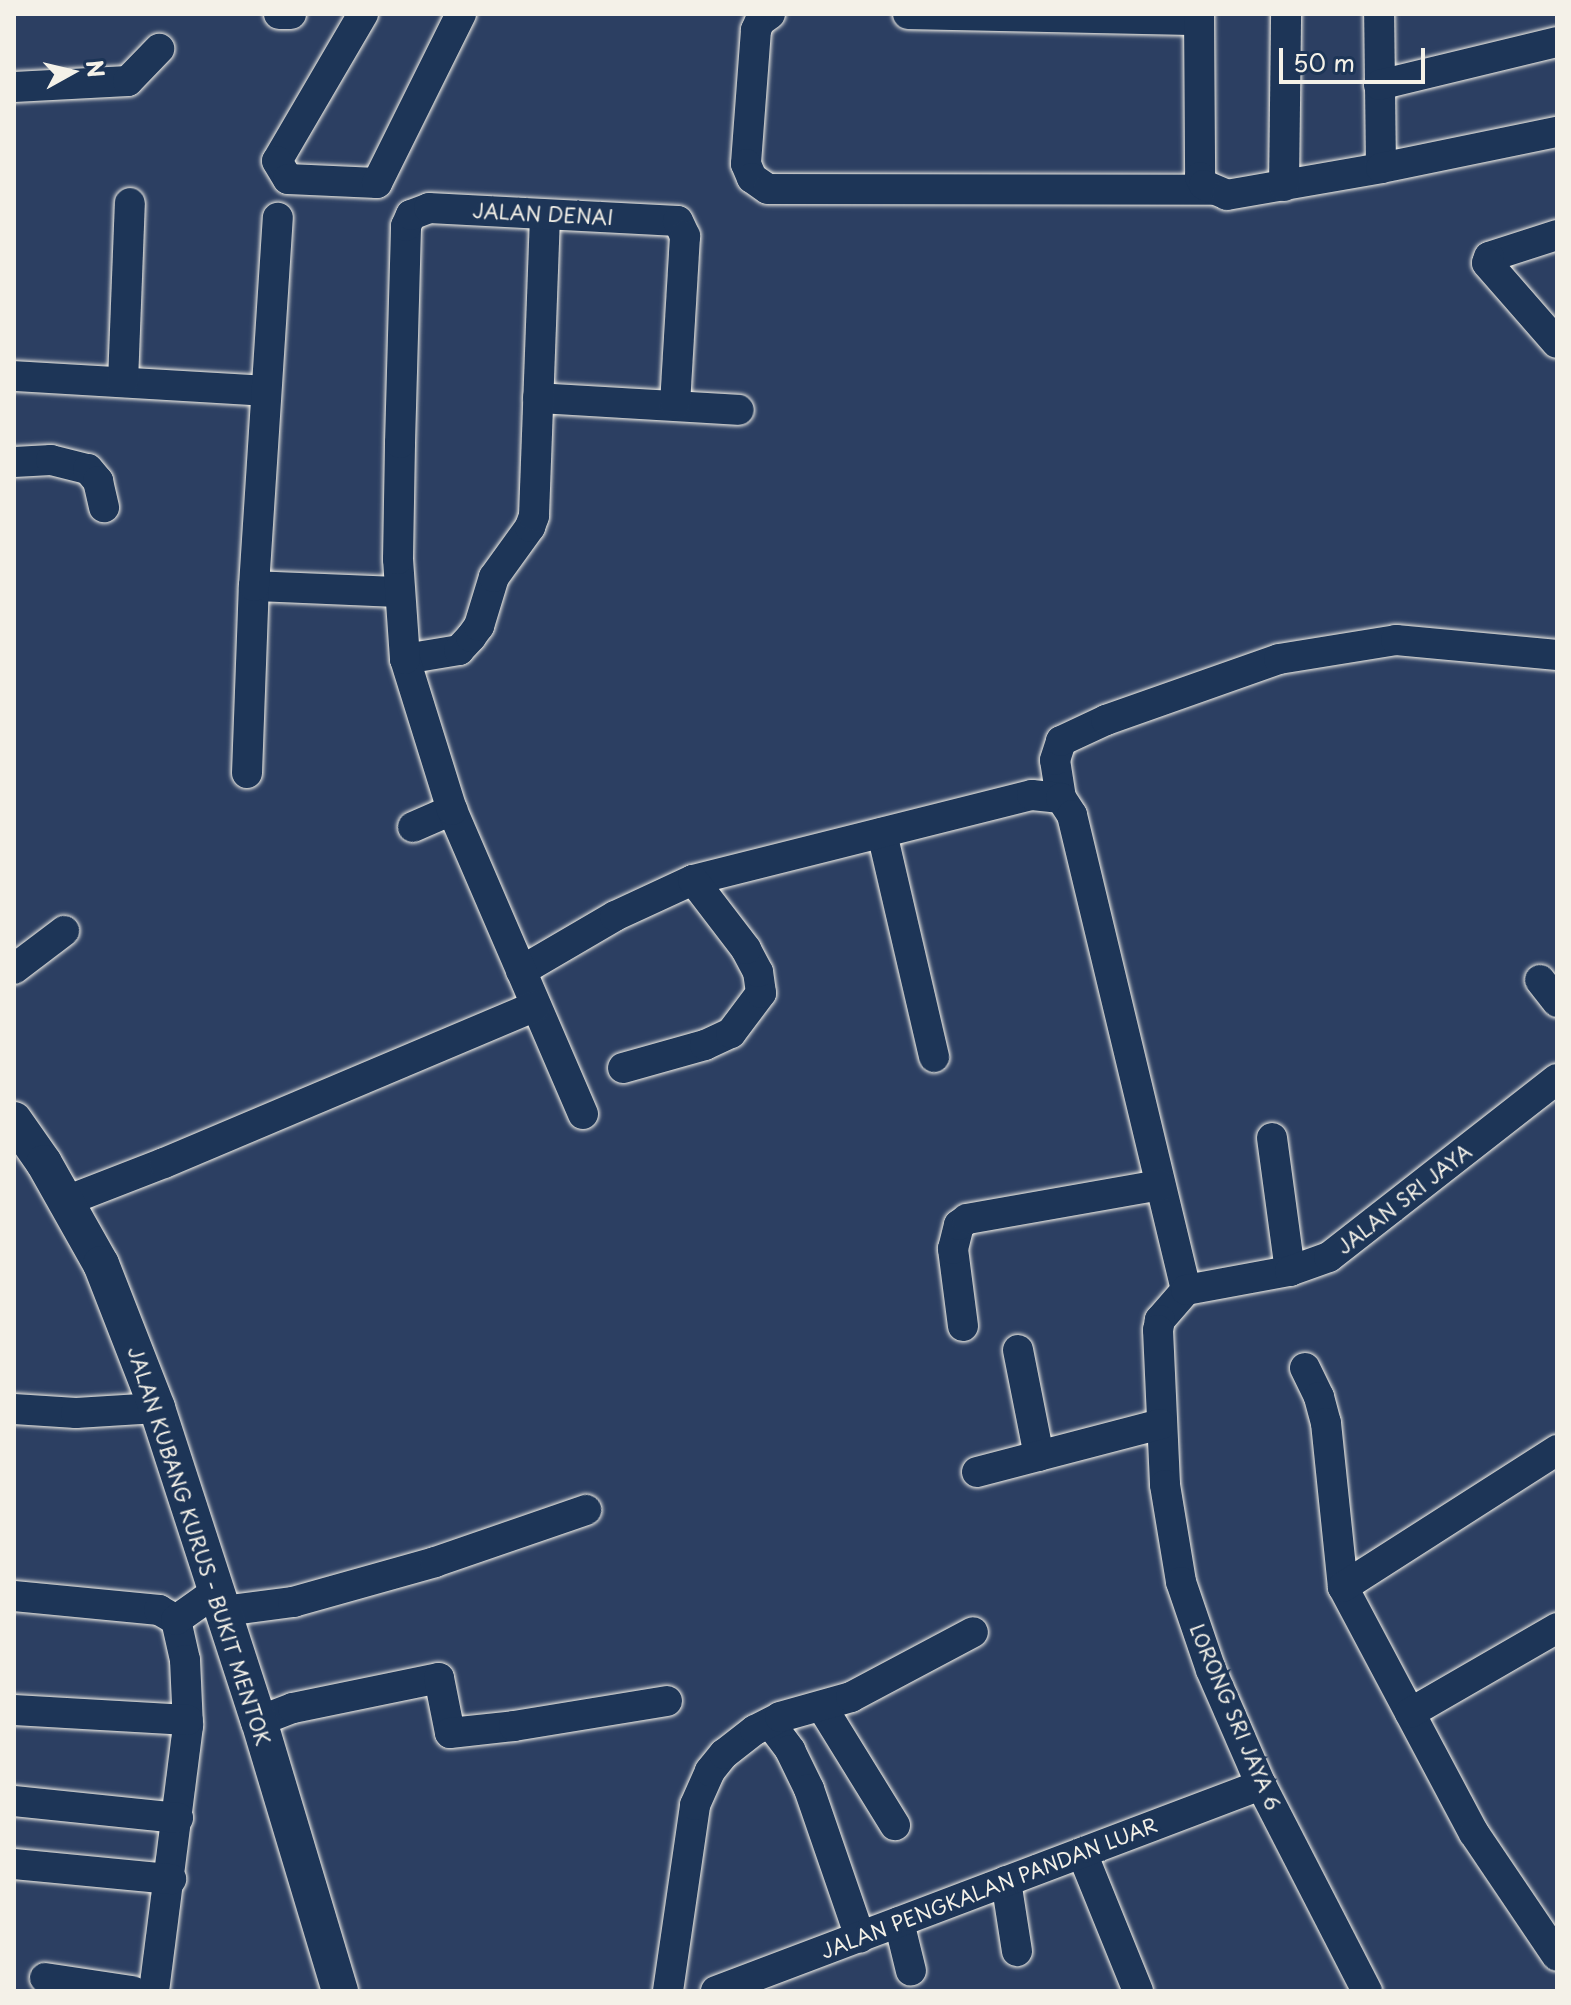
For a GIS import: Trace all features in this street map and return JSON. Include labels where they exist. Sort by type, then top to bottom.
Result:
[{"type":"main road","name":"JALAN KUBANG KURUS - BUKIT MENTOK","points":[[14,1120],[57,1185],[101,1264],[157,1408],[259,1721],[340,1991]]},
{"type":"street","points":[[279,14],[291,14]]},
{"type":"street","points":[[363,14],[277,161],[288,179],[377,183],[461,14]]},
{"type":"street","points":[[770,14],[756,30],[746,164],[752,178],[768,189],[1211,190],[1227,195],[1557,132]]},
{"type":"street","points":[[1284,186],[1286,14]]},
{"type":"street","points":[[1379,14],[1381,168]]},
{"type":"street","points":[[923,15],[1199,17],[1200,177],[1211,190]]},
{"type":"street","points":[[1379,85],[1557,42]]},
{"type":"street","points":[[14,87],[128,81],[159,49]]},
{"type":"street","points":[[123,382],[130,203]]},
{"type":"street","name":"JALAN DENAI","points":[[400,592],[400,443],[406,226],[411,215],[429,208],[672,220],[684,229],[675,404]]},
{"type":"street","points":[[405,659],[459,650],[479,626],[494,577],[530,527],[534,516],[545,215]]},
{"type":"street","points":[[247,773],[254,586],[278,218]]},
{"type":"street","points":[[1557,235],[1489,257],[1487,263],[1557,343]]},
{"type":"street","points":[[14,376],[266,391]]},
{"type":"street","points":[[538,398],[739,410]]},
{"type":"street","points":[[14,462],[51,460],[88,469],[98,481],[104,507]]},
{"type":"street","points":[[254,586],[400,592],[405,659],[452,810],[583,1114]]},
{"type":"street","points":[[1186,1290],[1072,815],[1059,781],[1061,741],[1076,732],[1279,659],[1396,640],[1557,655]]},
{"type":"street","points":[[521,971],[615,916],[693,880],[1032,795],[1059,781]]},
{"type":"street","points":[[413,827],[452,810]]},
{"type":"street","points":[[882,833],[934,1057]]},
{"type":"street","points":[[623,1068],[705,1045],[731,1033],[761,993],[758,972],[746,949],[693,880]]},
{"type":"street","points":[[14,969],[64,931]]},
{"type":"street","points":[[57,1185],[164,1163],[535,1006]]},
{"type":"street","name":"JALAN SRI JAYA","points":[[1186,1290],[1290,1271],[1319,1261],[1347,1245],[1557,1079]]},
{"type":"street","points":[[1272,1138],[1290,1271]]},
{"type":"street","points":[[963,1326],[953,1249],[959,1225],[967,1219],[1160,1185]]},
{"type":"street","name":"LORONG SRI JAYA 6","points":[[1186,1290],[1165,1313],[1158,1330],[1167,1500],[1181,1582],[1211,1670],[1261,1785],[1367,1991]]},
{"type":"street","points":[[1018,1350],[1039,1456]]},
{"type":"street","points":[[1305,1368],[1319,1397],[1326,1423],[1343,1587],[1493,1865],[1557,1956]]},
{"type":"street","points":[[14,1409],[76,1413],[157,1408]]},
{"type":"street","points":[[977,1472],[1161,1424]]},
{"type":"street","points":[[1343,1587],[1557,1450]]},
{"type":"street","points":[[176,1620],[220,1601],[293,1602],[435,1562],[586,1510]]},
{"type":"street","points":[[14,1596],[159,1610],[176,1620],[185,1660],[188,1720],[171,1879],[154,1991]]},
{"type":"street","points":[[1410,1713],[1557,1628]]},
{"type":"street","points":[[668,1991],[695,1805],[701,1788],[724,1754],[770,1723],[851,1697],[973,1632]]},
{"type":"street","points":[[259,1721],[293,1708],[439,1678],[450,1733],[514,1726],[667,1701]]},
{"type":"street","points":[[822,1707],[895,1825]]},
{"type":"street","points":[[14,1710],[188,1720]]},
{"type":"street","points":[[770,1723],[790,1750],[809,1789],[860,1937]]},
{"type":"street","name":"JALAN PENGKALAN PANDAN LUAR","points":[[718,1991],[1261,1785]]},
{"type":"street","points":[[14,1801],[178,1818]]},
{"type":"street","points":[[1082,1853],[1138,1991]]},
{"type":"street","points":[[14,1864],[171,1879]]},
{"type":"street","points":[[1006,1881],[1017,1951]]},
{"type":"street","points":[[899,1922],[911,1971]]},
{"type":"street","points":[[45,1978],[132,1991]]}]
